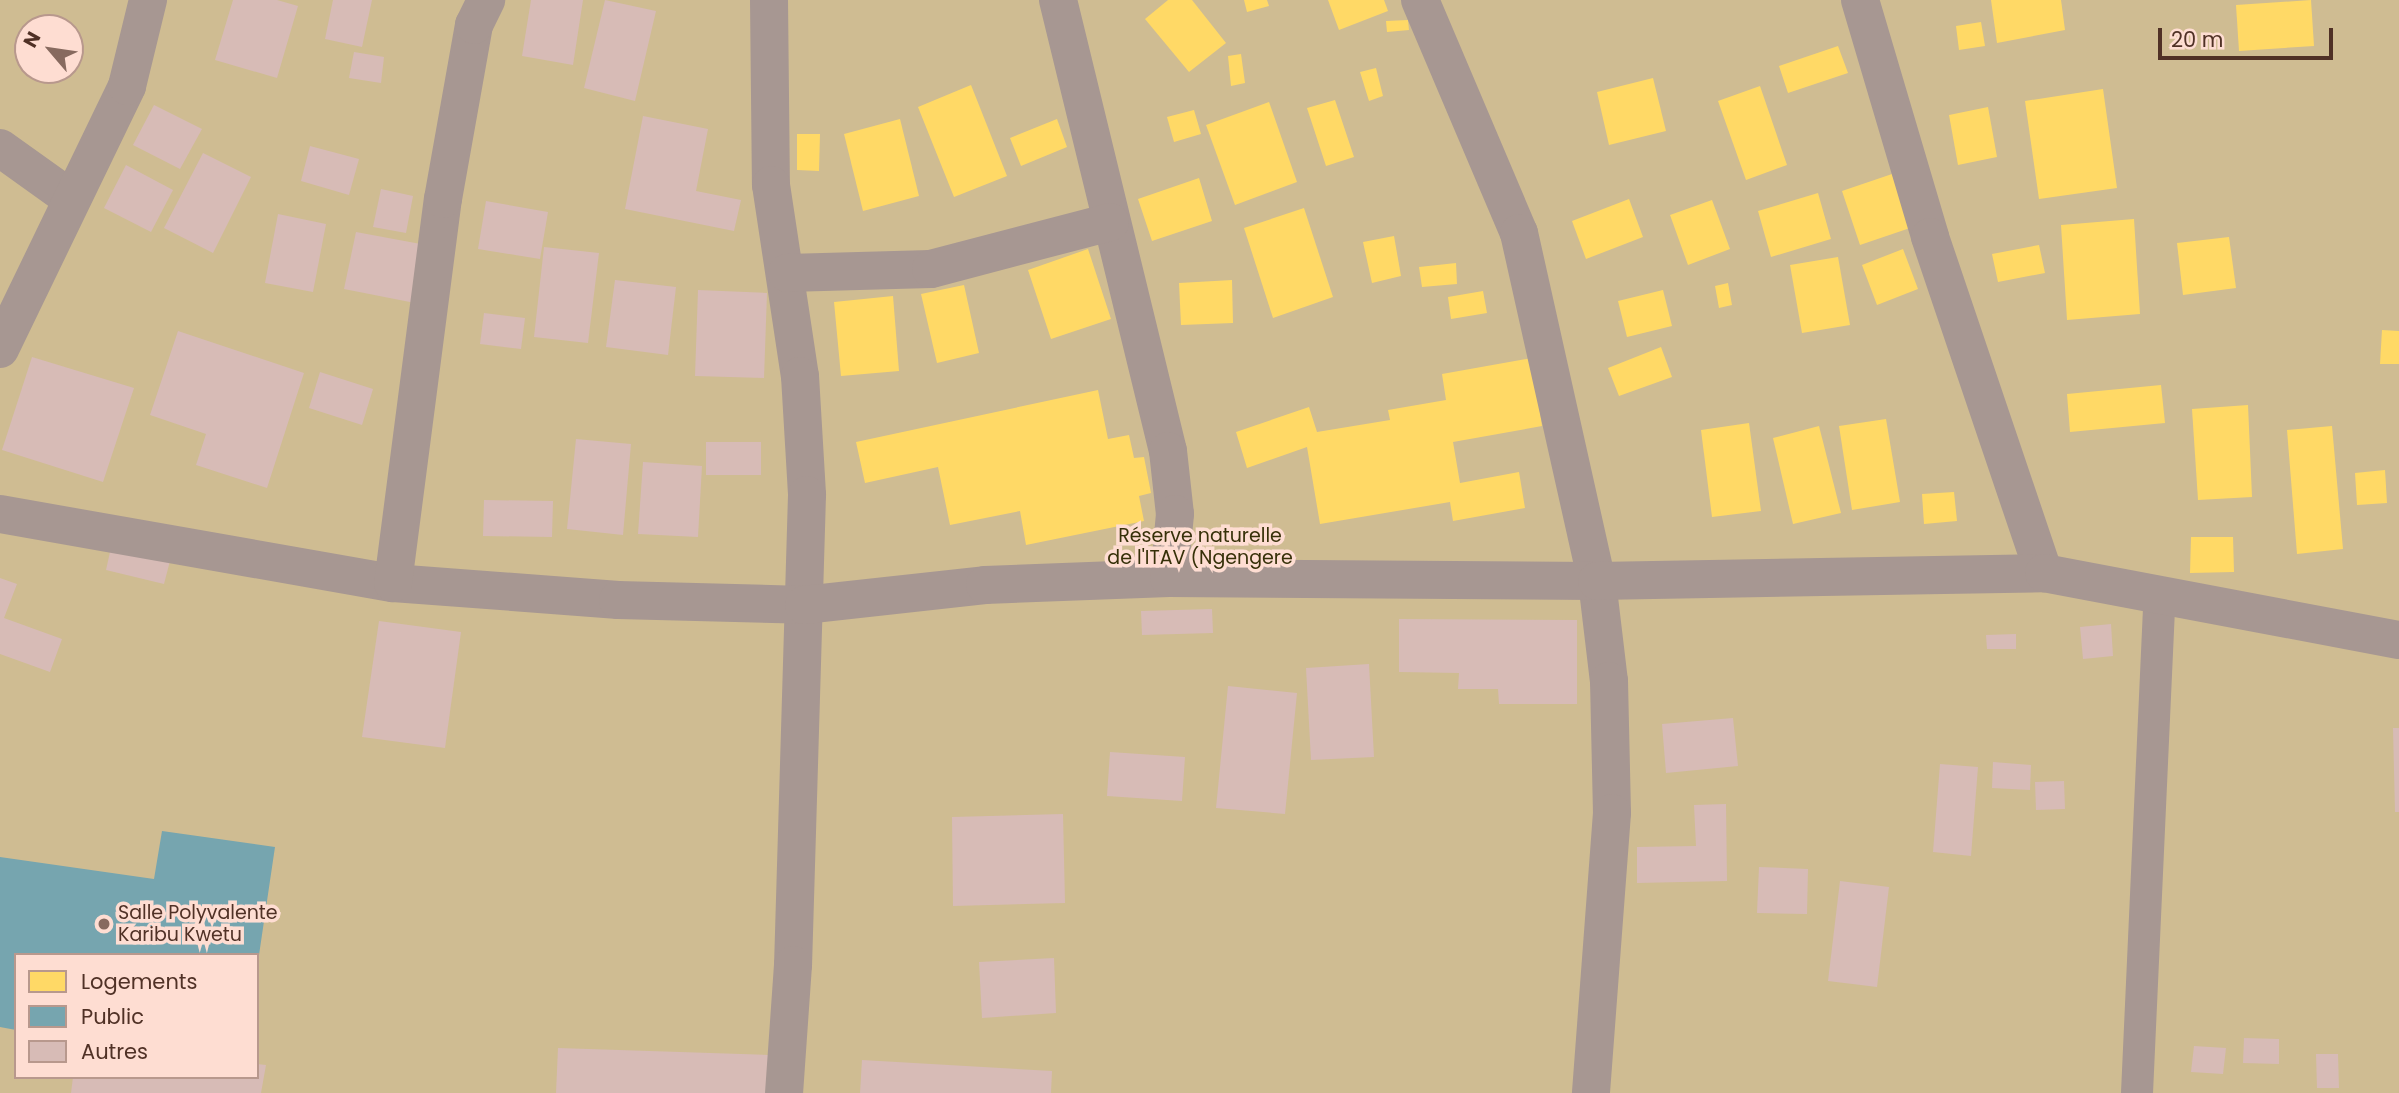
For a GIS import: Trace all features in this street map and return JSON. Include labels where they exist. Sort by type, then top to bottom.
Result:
[{"type":"street","points":[[0,349],[70,198],[127,86],[148,0]]},
{"type":"street","points":[[393,583],[443,199],[474,25],[486,0]]},
{"type":"street","points":[[769,0],[771,185],[787,272],[800,376],[807,495],[793,965],[784,1093]]},
{"type":"street","points":[[1058,0],[1168,451],[1175,513],[1169,578]]},
{"type":"street","points":[[1420,0],[1519,233],[1597,581],[1609,681],[1612,813],[1591,1093]]},
{"type":"street","points":[[1860,0],[1930,237],[2044,573]]},
{"type":"street","points":[[0,148],[70,198]]},
{"type":"street","points":[[787,272],[931,269],[1110,222]]},
{"type":"street","points":[[0,514],[393,583],[618,600],[804,605],[985,585],[1169,578],[1597,581],[2044,573],[2399,640]]},
{"type":"lane","points":[[2137,1093],[2160,595]]},
{"type":"green space","name":"Réserve naturelle de l'ITAV (Ngengere","points":[[0,0],[2399,0],[2399,1093],[0,1093]]},
{"type":"building: Logements","points":[[1168,0],[1192,0],[1226,43],[1189,72],[1145,19]]},
{"type":"building: Logements","points":[[1244,0],[1267,0],[1269,6],[1247,12]]},
{"type":"building: Logements","points":[[1328,0],[1384,0],[1388,11],[1339,30]]},
{"type":"building: Logements","points":[[1991,0],[2061,0],[2065,30],[1997,43]]},
{"type":"building: Logements","points":[[2311,0],[2314,46],[2239,51],[2236,5]]},
{"type":"building: Logements","points":[[1408,20],[1409,30],[1387,32],[1386,21]]},
{"type":"building: Logements","points":[[1981,22],[1985,46],[1959,50],[1956,26]]},
{"type":"building: Logements","points":[[1838,46],[1848,73],[1788,93],[1779,66]]},
{"type":"building: Logements","points":[[1241,54],[1245,83],[1231,86],[1228,56]]},
{"type":"building: Logements","points":[[1376,68],[1383,96],[1369,101],[1360,72]]},
{"type":"building: Logements","points":[[1653,78],[1666,131],[1609,145],[1597,92]]},
{"type":"building: Logements","points":[[971,85],[1007,176],[954,197],[918,107]]},
{"type":"building: Logements","points":[[1760,86],[1787,165],[1746,180],[1718,101]]},
{"type":"building: Logements","points":[[2103,89],[2117,188],[2039,199],[2025,101]]},
{"type":"building: Logements","points":[[1335,100],[1354,157],[1326,166],[1307,108]]},
{"type":"building: Logements","points":[[1269,102],[1297,182],[1235,205],[1206,125]]},
{"type":"building: Logements","points":[[1988,107],[1997,157],[1958,165],[1949,115]]},
{"type":"building: Logements","points":[[1194,110],[1201,134],[1174,142],[1167,117]]},
{"type":"building: Logements","points":[[900,119],[919,196],[863,211],[844,134]]},
{"type":"building: Logements","points":[[1057,119],[1067,147],[1021,166],[1010,138]]},
{"type":"building: Logements","points":[[797,134],[820,134],[819,171],[797,170]]},
{"type":"building: Logements","points":[[1892,174],[1910,228],[1860,245],[1842,191]]},
{"type":"building: Logements","points":[[1199,178],[1212,221],[1152,241],[1138,199]]},
{"type":"building: Logements","points":[[1818,193],[1831,239],[1771,257],[1758,211]]},
{"type":"building: Logements","points":[[1629,199],[1643,237],[1586,259],[1572,221]]},
{"type":"building: Logements","points":[[1712,200],[1730,249],[1688,265],[1670,215]]},
{"type":"building: Logements","points":[[1304,208],[1333,297],[1273,318],[1244,228]]},
{"type":"building: Logements","points":[[2134,219],[2140,314],[2067,320],[2061,225]]},
{"type":"building: Logements","points":[[1394,236],[1401,276],[1372,283],[1363,242]]},
{"type":"building: Logements","points":[[2229,237],[2236,288],[2183,295],[2177,243]]},
{"type":"building: Logements","points":[[2039,245],[2045,273],[1998,282],[1992,254]]},
{"type":"building: Logements","points":[[1088,249],[1111,319],[1051,339],[1028,270]]},
{"type":"building: Logements","points":[[1903,249],[1918,289],[1877,305],[1862,265]]},
{"type":"building: Logements","points":[[1838,257],[1850,325],[1802,333],[1790,265]]},
{"type":"building: Logements","points":[[1456,263],[1457,284],[1422,287],[1419,267]]},
{"type":"building: Logements","points":[[1232,280],[1233,323],[1181,325],[1179,283]]},
{"type":"building: Logements","points":[[1728,283],[1732,305],[1719,308],[1715,286]]},
{"type":"building: Logements","points":[[964,285],[979,353],[937,363],[921,294]]},
{"type":"building: Logements","points":[[1663,290],[1672,326],[1627,337],[1618,301]]},
{"type":"building: Logements","points":[[1483,291],[1487,313],[1451,319],[1448,297]]},
{"type":"building: Logements","points":[[893,296],[899,371],[841,376],[834,302]]},
{"type":"building: Logements","points":[[2382,330],[2399,331],[2399,364],[2380,364]]},
{"type":"building: Logements","points":[[1661,347],[1672,377],[1619,396],[1608,368]]},
{"type":"building: Logements","points":[[1532,358],[1542,426],[1453,442],[1460,483],[1519,472],[1525,508],[1453,521],[1450,502],[1320,524],[1307,447],[1247,468],[1236,432],[1309,407],[1317,432],[1390,420],[1388,410],[1446,400],[1442,374]]},
{"type":"building: Logements","points":[[2161,385],[2165,423],[2070,432],[2067,394]]},
{"type":"building: Logements","points":[[1098,390],[1108,439],[1129,435],[1134,458],[1144,457],[1151,493],[1139,496],[1144,521],[1026,545],[1020,511],[950,525],[938,467],[865,483],[856,442]]},
{"type":"building: Logements","points":[[2248,405],[2252,497],[2198,500],[2192,409]]},
{"type":"building: Logements","points":[[1886,419],[1900,502],[1852,510],[1839,426]]},
{"type":"building: Logements","points":[[1749,423],[1761,511],[1712,517],[1701,430]]},
{"type":"building: Logements","points":[[1819,426],[1841,513],[1793,524],[1773,438]]},
{"type":"building: Logements","points":[[2332,426],[2343,549],[2297,554],[2287,430]]},
{"type":"building: Logements","points":[[2385,470],[2387,503],[2357,505],[2355,473]]},
{"type":"building: Logements","points":[[1954,492],[1957,521],[1924,524],[1922,494]]},
{"type":"building: Logements","points":[[2191,537],[2233,537],[2234,572],[2190,573]]},
{"type":"building: Public","points":[[162,831],[275,847],[259,955],[14,953],[14,1030],[0,1027],[0,857],[154,879]]},
{"type":"building: Autres","points":[[233,0],[277,0],[298,6],[277,78],[215,60]]},
{"type":"building: Autres","points":[[333,0],[372,0],[362,47],[325,39]]},
{"type":"building: Autres","points":[[531,0],[583,0],[573,65],[522,56]]},
{"type":"building: Autres","points":[[605,0],[656,11],[635,101],[584,88]]},
{"type":"building: Autres","points":[[354,52],[384,57],[381,83],[349,78]]},
{"type":"building: Autres","points":[[154,105],[202,129],[180,169],[133,145]]},
{"type":"building: Autres","points":[[643,116],[708,129],[696,191],[741,200],[734,231],[625,209]]},
{"type":"building: Autres","points":[[310,146],[359,159],[349,195],[301,181]]},
{"type":"building: Autres","points":[[203,153],[251,177],[213,253],[164,228]]},
{"type":"building: Autres","points":[[126,165],[173,190],[151,232],[104,208]]},
{"type":"building: Autres","points":[[381,189],[413,196],[406,233],[373,227]]},
{"type":"building: Autres","points":[[486,201],[548,212],[540,259],[478,249]]},
{"type":"building: Autres","points":[[278,214],[326,224],[313,292],[265,283]]},
{"type":"building: Autres","points":[[356,232],[426,245],[415,303],[344,289]]},
{"type":"building: Autres","points":[[544,247],[599,253],[588,343],[534,337]]},
{"type":"building: Autres","points":[[615,280],[676,287],[668,355],[606,347]]},
{"type":"building: Autres","points":[[698,290],[767,293],[764,378],[695,376]]},
{"type":"building: Autres","points":[[484,313],[525,318],[521,349],[480,344]]},
{"type":"building: Autres","points":[[178,331],[304,373],[267,488],[196,465],[206,434],[150,415]]},
{"type":"building: Autres","points":[[32,357],[134,388],[103,482],[2,450]]},
{"type":"building: Autres","points":[[320,372],[373,389],[362,425],[309,408]]},
{"type":"building: Autres","points":[[576,439],[631,444],[623,535],[567,529]]},
{"type":"building: Autres","points":[[706,442],[761,442],[761,475],[706,475]]},
{"type":"building: Autres","points":[[643,462],[702,466],[698,537],[638,534]]},
{"type":"building: Autres","points":[[484,500],[553,501],[552,537],[483,536]]},
{"type":"building: Autres","points":[[112,543],[171,557],[164,584],[106,570]]},
{"type":"building: Autres","points":[[0,578],[17,584],[4,618],[62,639],[50,672],[0,654]]},
{"type":"building: Autres","points":[[1212,609],[1213,633],[1142,635],[1141,611]]},
{"type":"building: Autres","points":[[1399,619],[1577,620],[1577,704],[1499,704],[1498,689],[1458,689],[1459,673],[1399,672]]},
{"type":"building: Autres","points":[[379,621],[461,632],[445,748],[362,737]]},
{"type":"building: Autres","points":[[2111,624],[2113,656],[2083,659],[2080,627]]},
{"type":"building: Autres","points":[[2016,634],[2016,649],[1987,649],[1986,635]]},
{"type":"building: Autres","points":[[1369,664],[1374,757],[1311,760],[1306,668]]},
{"type":"building: Autres","points":[[1228,686],[1297,693],[1285,814],[1216,808]]},
{"type":"building: Autres","points":[[1733,718],[1738,766],[1666,773],[1662,724]]},
{"type":"building: Autres","points":[[2393,728],[2399,728],[2399,812],[2395,812]]},
{"type":"building: Autres","points":[[1110,752],[1185,757],[1182,801],[1107,796]]},
{"type":"building: Autres","points":[[1993,762],[2031,765],[2030,790],[1992,788]]},
{"type":"building: Autres","points":[[1940,764],[1978,767],[1971,856],[1933,852]]},
{"type":"building: Autres","points":[[2064,781],[2065,809],[2036,810],[2035,782]]},
{"type":"building: Autres","points":[[1726,804],[1727,881],[1637,883],[1637,847],[1696,846],[1694,805]]},
{"type":"building: Autres","points":[[1063,814],[1065,903],[953,906],[952,817]]},
{"type":"building: Autres","points":[[1759,867],[1808,869],[1807,914],[1757,913]]},
{"type":"building: Autres","points":[[1840,881],[1889,887],[1877,987],[1828,981]]},
{"type":"building: Autres","points":[[1054,958],[1056,1013],[982,1018],[979,962]]},
{"type":"building: Autres","points":[[2244,1038],[2279,1039],[2279,1064],[2243,1063]]},
{"type":"building: Autres","points":[[2194,1046],[2226,1048],[2223,1074],[2191,1072]]},
{"type":"building: Autres","points":[[558,1048],[769,1055],[768,1093],[556,1093]]},
{"type":"building: Autres","points":[[2316,1054],[2338,1054],[2339,1088],[2317,1088]]},
{"type":"building: Autres","points":[[862,1060],[1052,1071],[1051,1093],[860,1093]]},
{"type":"building: Autres","points":[[259,1064],[266,1065],[261,1093],[71,1093],[73,1079],[259,1079]]},
{"type":"place","name":"Salle Polyvalente Karibu Kwetu","points":[[104,924]]}]
